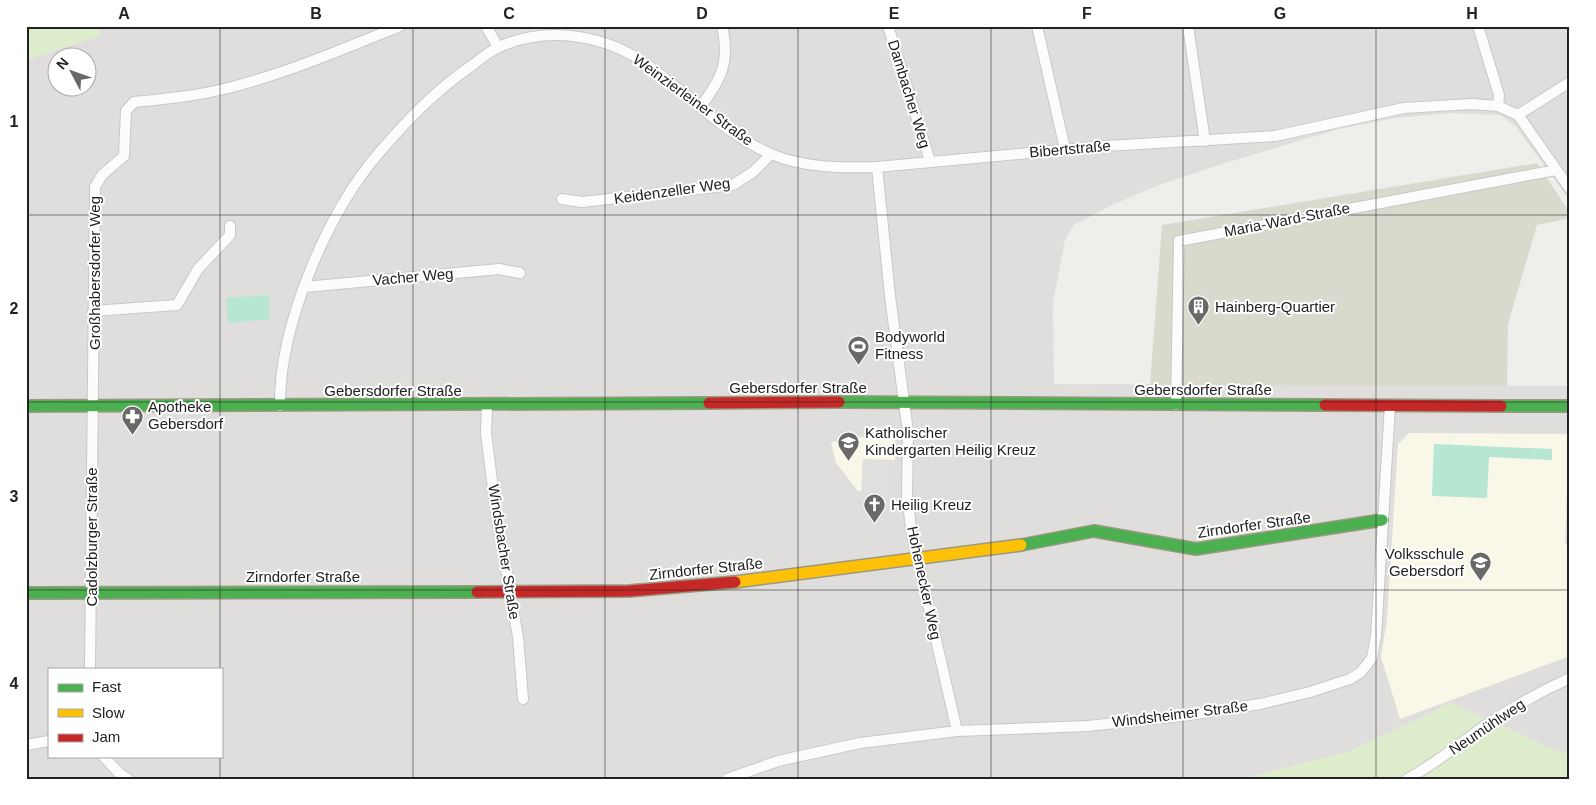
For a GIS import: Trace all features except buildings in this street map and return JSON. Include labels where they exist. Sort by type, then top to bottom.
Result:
[{"type":"main road","name":"Gebersdorfer Straße","points":[[26,406],[904,403],[1570,406]]},
{"type":"main road","name":"Zirndorfer Straße","points":[[26,592],[511,593],[629,591],[705,586],[916,558],[997,550],[1094,531],[1196,549],[1382,520]]},
{"type":"street","name":"Großhabersdorfer Weg","points":[[93,406],[95,187],[102,175],[124,156],[126,111],[134,102],[176,98],[227,88],[290,69],[400,26]]},
{"type":"street","points":[[486,26],[498,47]]},
{"type":"street","points":[[701,106],[722,74],[726,60],[722,26]]},
{"type":"street","name":"Dambacher Weg","points":[[888,26],[930,161]]},
{"type":"street","points":[[1037,26],[1065,150]]},
{"type":"street","points":[[1188,26],[1204,141]]},
{"type":"street","points":[[1478,26],[1499,95],[1498,106]]},
{"type":"street","name":"Weinzierleiner Straße","points":[[280,406],[281,384],[294,320],[319,248],[341,207],[374,159],[417,109],[451,79],[498,47],[527,38],[555,34],[603,43],[647,64],[736,135],[772,154],[827,167],[877,167]]},
{"type":"street","points":[[1570,82],[1518,115],[1570,189]]},
{"type":"street","name":"Bibertstraße","points":[[877,167],[1065,150],[1275,136],[1404,108],[1435,104],[1498,106],[1518,115]]},
{"type":"street","name":"Keidenzeller Weg","points":[[562,199],[582,202],[734,185],[753,172],[772,154]]},
{"type":"street","points":[[877,167],[890,296],[904,403]]},
{"type":"street","name":"Maria-Ward-Straße","points":[[1176,405],[1179,241],[1556,170]]},
{"type":"street","points":[[93,311],[177,305],[198,269],[230,235],[230,226]]},
{"type":"street","name":"Vacher Weg","points":[[305,287],[499,269],[520,273]]},
{"type":"street","name":"Hohenecker Weg","points":[[904,403],[908,432],[907,496],[916,558],[957,731]]},
{"type":"street","name":"Windsbacher Straße","points":[[487,405],[486,433],[496,512],[511,593],[523,699]]},
{"type":"street","name":"Windsheimer Straße","points":[[727,779],[778,761],[823,750],[957,731],[1088,726],[1189,715],[1268,702],[1310,692],[1350,679],[1361,672],[1372,658],[1376,636],[1390,405]]},
{"type":"street","name":"Cadolzburger Straße","points":[[90,668],[93,593],[93,406]]},
{"type":"street","name":"Neumühlweg","points":[[1407,779],[1431,766],[1483,727],[1539,692],[1570,678]]},
{"type":"street","points":[[26,745],[48,742]]},
{"type":"street","points":[[106,758],[120,774],[128,779]]},
{"type":"shaded area","points":[[99,26],[1570,26],[1570,201],[1516,127],[1500,115],[1451,113],[1395,118],[1339,129],[1159,185],[1112,205],[1074,225],[1065,240],[1053,303],[1054,384],[1570,386],[1570,752],[1561,753],[1451,703],[1351,751],[1242,779],[26,779],[26,60],[48,53],[48,98],[98,98],[98,48],[62,48],[101,35]]},
{"type":"shaded area","points":[[1537,163],[1570,213],[1570,218],[1537,225],[1508,324],[1507,386],[1150,385],[1162,225]]},
{"type":"shaded area","name":"Volksschule Gebersdorf","points":[[1409,433],[1569,434],[1565,544],[1570,545],[1570,656],[1400,719],[1381,657],[1387,619],[1398,444]]},
{"type":"shaded area","name":"Katholischer Kindergarten Heilig Kreuz","points":[[895,434],[895,460],[863,459],[861,491],[858,491],[836,463],[831,442]]},
{"type":"shaded area","points":[[863,461],[894,462],[894,492],[862,492]]},
{"type":"green space","points":[[26,26],[99,26],[101,35],[62,48],[48,48],[48,53],[26,60]]},
{"type":"green space","points":[[269,295],[270,319],[228,323],[226,298]]},
{"type":"green space","points":[[1434,444],[1552,449],[1552,460],[1489,457],[1487,498],[1432,496]]},
{"type":"green space","points":[[1451,703],[1561,753],[1570,752],[1570,779],[1242,779],[1351,751]]},
{"type":"traffic: fast","points":[[839,402],[1325,405]]},
{"type":"traffic: fast","points":[[26,406],[709,403]]},
{"type":"traffic: fast","points":[[1501,406],[1570,406]]},
{"type":"traffic: fast","points":[[1021,545],[1094,531],[1196,549],[1382,520]]},
{"type":"traffic: fast","points":[[26,593],[477,592]]},
{"type":"traffic: slow","points":[[735,582],[1021,545]]},
{"type":"traffic: jam","points":[[709,403],[839,402]]},
{"type":"traffic: jam","points":[[1325,405],[1501,406]]},
{"type":"traffic: jam","points":[[477,592],[629,591],[735,582]]},
{"type":"place","name":"Hainberg-Quartier","points":[[1199,326]]},
{"type":"place","name":"Bodyworld Fitness","points":[[859,365]]},
{"type":"place","name":"Apotheke Gebersdorf","points":[[132,435]]},
{"type":"place","name":"Katholischer Kindergarten Heilig Kreuz","points":[[849,461]]},
{"type":"place","name":"Heilig Kreuz","points":[[875,524]]},
{"type":"place","name":"Volksschule Gebersdorf","points":[[1480,582]]}]
